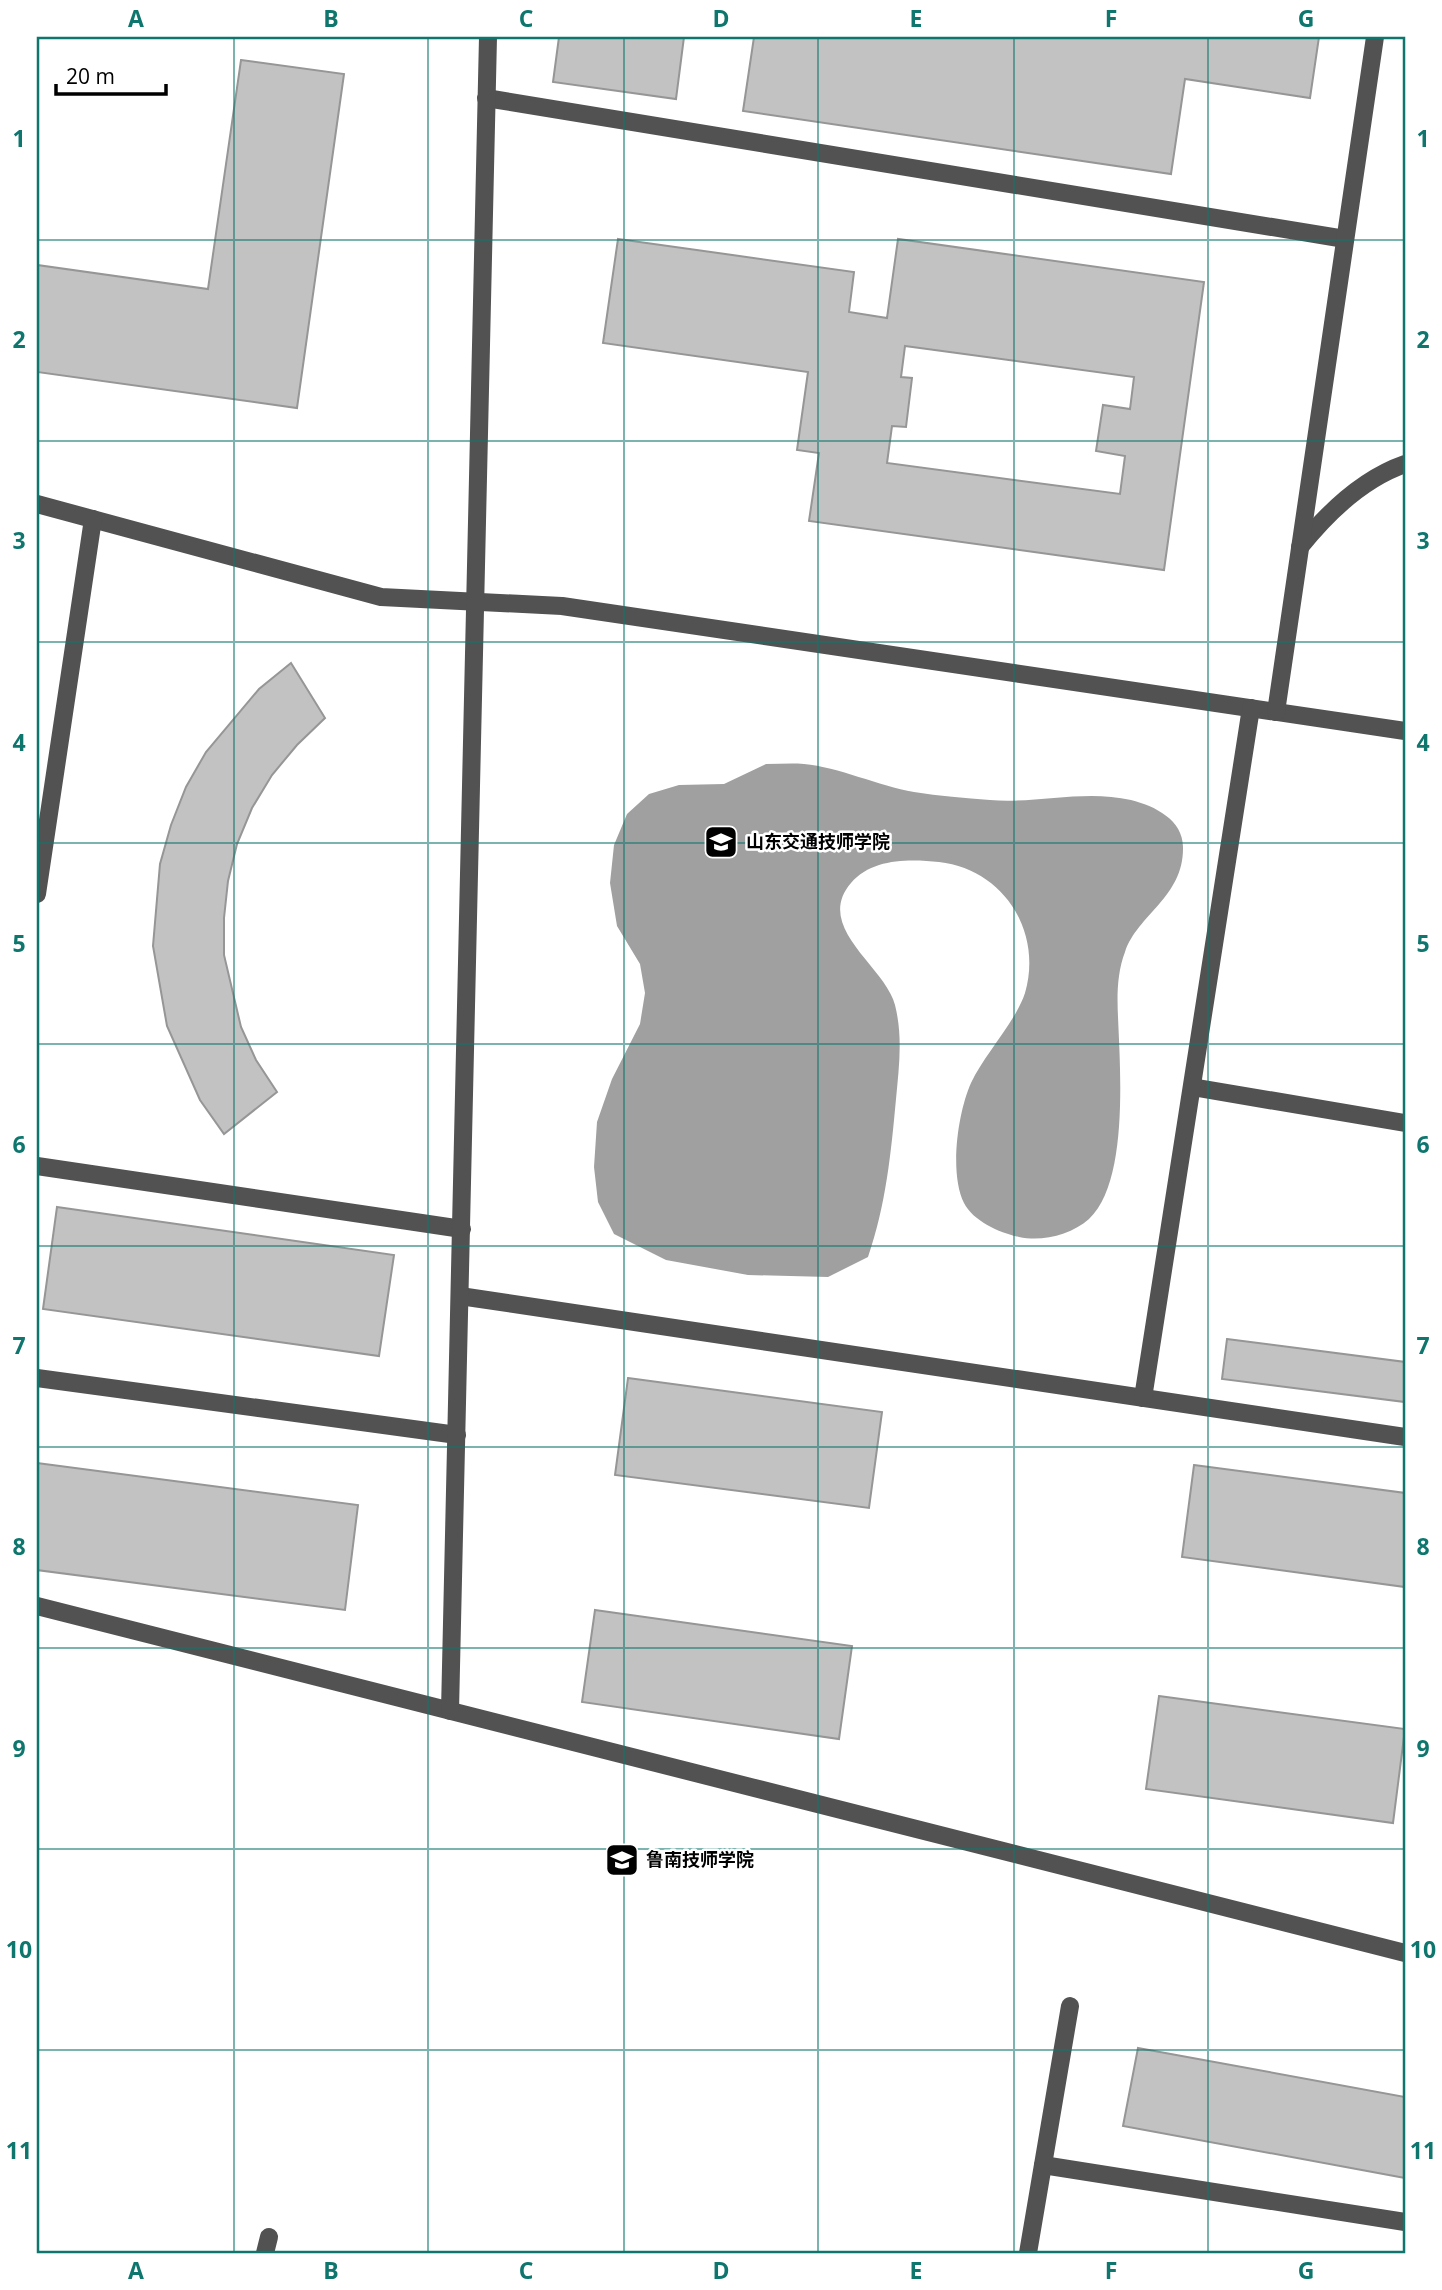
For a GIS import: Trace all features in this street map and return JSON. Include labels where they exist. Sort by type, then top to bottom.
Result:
[{"type":"lane","points":[[450,1711],[488,37]]},
{"type":"lane","points":[[1276,712],[1375,37]]},
{"type":"lane","points":[[486,98],[1345,239]]},
{"type":"lane","points":[[1300,547],[1344,500],[1370,481],[1405,464]]},
{"type":"lane","points":[[37,504],[381,597],[562,606],[1405,731]]},
{"type":"lane","points":[[37,894],[93,519]]},
{"type":"lane","points":[[1143,1398],[1251,708]]},
{"type":"lane","points":[[1192,1087],[1405,1124]]},
{"type":"lane","points":[[37,1166],[462,1229]]},
{"type":"lane","points":[[460,1296],[1405,1437]]},
{"type":"lane","points":[[37,1378],[457,1435]]},
{"type":"lane","points":[[37,1606],[1405,1954]]},
{"type":"lane","points":[[1028,2253],[1070,2006]]},
{"type":"lane","points":[[1043,2165],[1405,2222]]},
{"type":"shaded area","points":[[766,764],[817,766],[901,789],[952,797],[1008,801],[1078,796],[1113,797],[1131,800],[1158,810],[1178,829],[1183,847],[1176,879],[1169,892],[1131,939],[1122,960],[1118,993],[1120,1094],[1116,1152],[1111,1179],[1102,1202],[1082,1225],[1056,1236],[1037,1239],[1019,1237],[988,1225],[964,1203],[959,1190],[956,1159],[962,1110],[977,1072],[1021,1004],[1029,970],[1028,947],[1023,926],[1013,907],[999,890],[962,867],[916,860],[892,862],[870,869],[851,883],[842,899],[841,915],[846,931],[889,991],[895,1005],[900,1040],[890,1159],[879,1218],[868,1257],[828,1277],[748,1275],[666,1260],[614,1234],[598,1202],[594,1167],[597,1122],[612,1079],[640,1024],[645,993],[640,964],[617,926],[610,883],[614,845],[627,814],[649,794],[679,785],[724,784]]},
{"type":"building","points":[[559,37],[684,37],[676,99],[553,82]]},
{"type":"building","points":[[754,37],[1319,37],[1310,98],[1185,79],[1171,174],[743,111]]},
{"type":"building","points":[[241,60],[344,74],[297,408],[37,372],[37,265],[208,289]]},
{"type":"building","points":[[618,239],[854,272],[849,312],[887,318],[898,239],[1204,282],[1164,570],[809,521],[819,453],[797,450],[808,372],[603,343]],"holes":[[[905,346],[1134,377],[1130,409],[1103,405],[1096,451],[1125,456],[1120,494],[887,463],[892,426],[906,427],[912,378],[901,377]]]},
{"type":"building","points":[[291,663],[325,718],[297,745],[272,775],[252,808],[237,844],[228,881],[224,918],[224,955],[241,1027],[256,1060],[277,1092],[224,1134],[200,1100],[167,1026],[153,946],[160,864],[186,787],[206,752],[259,689]]},
{"type":"building","points":[[57,1207],[394,1255],[379,1356],[43,1309]]},
{"type":"building","points":[[1227,1339],[1405,1362],[1405,1402],[1222,1379]]},
{"type":"building","points":[[628,1378],[882,1412],[869,1508],[615,1475]]},
{"type":"building","points":[[37,1463],[358,1505],[345,1610],[37,1570]]},
{"type":"building","points":[[1194,1465],[1405,1493],[1405,1587],[1182,1557]]},
{"type":"building","points":[[595,1610],[852,1646],[839,1739],[582,1702]]},
{"type":"building","points":[[1159,1696],[1405,1729],[1393,1823],[1146,1789]]},
{"type":"building","points":[[1138,2048],[1405,2097],[1405,2178],[1123,2126]]},
{"type":"place","name":"山东交通技师学院","points":[[721,842]]},
{"type":"place","name":"鲁南技师学院","points":[[622,1860]]}]
